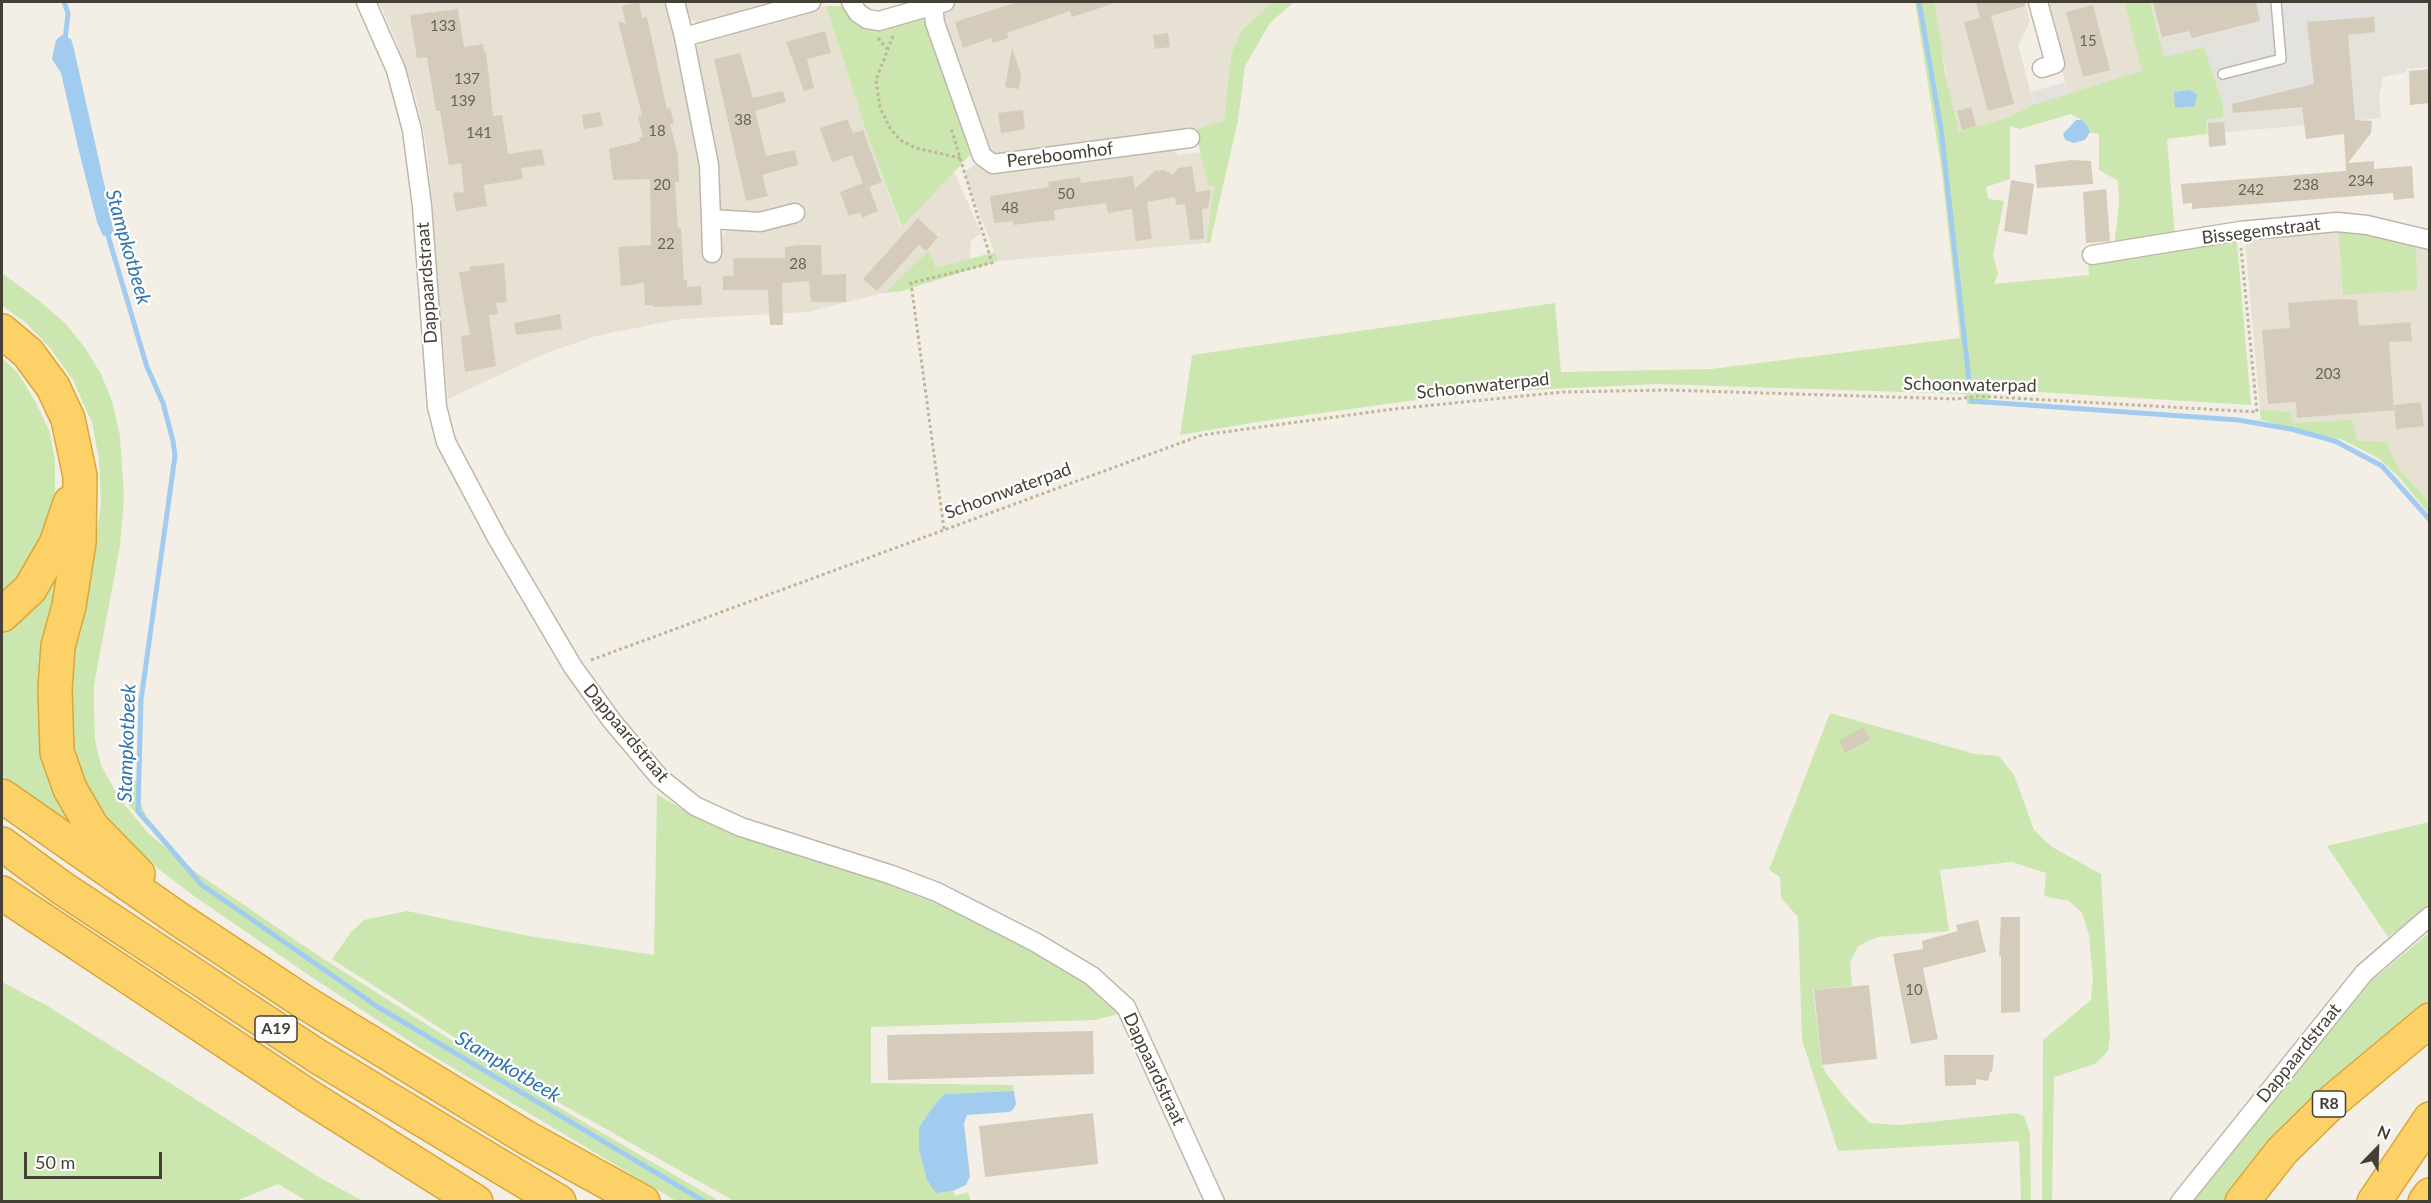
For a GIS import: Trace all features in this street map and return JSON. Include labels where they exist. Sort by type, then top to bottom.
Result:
[{"type":"highway","points":[[2,331],[28,353],[52,387],[68,420],[80,476],[79,542],[69,606],[58,646],[55,689],[57,752],[70,789],[92,827],[180,920]]},
{"type":"highway","points":[[2,615],[30,589],[56,544],[80,476]]},
{"type":"highway","points":[[2,796],[180,920],[304,1002],[453,1093],[643,1202]]},
{"type":"highway","name":"A19","points":[[2,844],[62,888],[317,1056],[559,1202]]},
{"type":"highway","name":"A19","points":[[2,893],[308,1096],[476,1202]]},
{"type":"highway","name":"R8","points":[[2242,1202],[2282,1151],[2334,1100],[2430,1020]]},
{"type":"highway","points":[[2374,1202],[2430,1119]]},
{"type":"highway","points":[[2425,1202],[2430,1195]]},
{"type":"street","name":"Dappaardstraat","points":[[366,2],[396,70],[412,130],[422,206],[437,407],[446,442],[497,538],[573,667],[612,721],[660,778],[695,806],[741,827],[892,875],[937,892],[1035,942],[1092,976],[1126,1007],[1215,1202]]},
{"type":"street","points":[[675,2],[709,165],[712,253]]},
{"type":"street","points":[[684,37],[811,2]]},
{"type":"street","name":"Pereboomhof","points":[[851,2],[858,13],[867,19],[879,21],[939,4],[935,23],[982,156],[993,164],[1190,138]]},
{"type":"street","points":[[2038,2],[2055,64],[2042,68]]},
{"type":"street","points":[[711,219],[760,222],[795,213]]},
{"type":"street","name":"Bissegemstraat","points":[[2092,255],[2240,231],[2337,222],[2367,225],[2430,240]]},
{"type":"street","name":"Dappaardstraat","points":[[2180,1202],[2364,973],[2430,916]]},
{"type":"lane","points":[[2223,75],[2281,59],[2276,2]]},
{"type":"path","points":[[894,33],[876,80],[880,108],[890,128],[900,140],[916,148],[960,158]]},
{"type":"path","points":[[944,529],[911,283],[992,263],[950,125]]},
{"type":"path","name":"Schoonwaterpad","points":[[573,667],[1202,435],[1394,409],[1563,392],[1667,390],[1957,399],[1978,396],[2257,412],[2240,231]]},
{"type":"shaded area","points":[[379,2],[668,2],[703,170],[708,263],[718,263],[720,239],[725,232],[733,228],[802,216],[798,204],[758,216],[721,211],[717,201],[694,55],[698,44],[707,38],[826,6],[870,143],[901,227],[954,171],[981,233],[971,241],[970,259],[936,268],[929,250],[884,293],[808,312],[680,319],[596,336],[546,353],[448,399],[424,131],[415,95],[396,40]]},
{"type":"shaded area","points":[[681,2],[792,2],[701,25],[688,19]]},
{"type":"shaded area","points":[[961,2],[1272,2],[1242,30],[1231,54],[1224,122],[1197,129],[998,156],[988,155],[942,18],[944,9]]},
{"type":"shaded area","points":[[1933,2],[2025,2],[2030,22],[2018,45],[2034,104],[2006,118],[1959,131],[1952,108]]},
{"type":"shaded area","points":[[2042,2],[2124,2],[2143,71],[2069,94]]},
{"type":"shaded area","points":[[2150,2],[2429,2],[2429,67],[2407,69],[2406,72],[2383,77],[2379,96],[2381,118],[2207,134],[2206,120],[2223,117],[2223,104],[2204,48],[2164,57]]},
{"type":"shaded area","points":[[2256,2],[2429,2],[2429,11],[2306,21],[2315,83],[2227,103],[2207,47],[2264,30]]},
{"type":"shaded area","points":[[2065,82],[2069,94],[2034,104],[2031,92]]},
{"type":"shaded area","points":[[1168,147],[1179,155],[1200,152],[1208,184],[1214,186],[1206,243],[998,261],[965,176],[966,171],[975,165],[986,169]]},
{"type":"shaded area","points":[[2338,229],[2343,295],[2416,244],[2429,248],[2429,502],[2399,468],[2386,442],[2357,440],[2293,423],[2291,412],[2260,410],[2245,239]]},
{"type":"green space","points":[[1272,2],[1294,2],[1270,23],[1245,66],[1238,120],[1210,243],[1206,243],[1214,186],[1208,185],[1197,129],[1224,121],[1231,54],[1242,30]]},
{"type":"green space","points":[[1915,2],[1934,2],[1944,69],[1959,131],[2006,118],[2034,104],[2142,71],[2124,2],[2150,2],[2164,57],[2204,47],[2223,104],[2223,117],[2206,120],[2207,134],[2167,139],[2175,237],[2114,247],[2119,204],[2118,181],[2099,170],[2099,134],[2091,133],[2082,120],[2071,114],[2020,129],[2010,126],[2010,179],[1986,187],[1988,199],[2004,201],[1993,255],[1998,273],[1994,284],[2089,275],[2088,262],[2237,242],[2251,405],[1988,389],[1990,405],[1967,404],[1966,394],[1657,384],[1527,390],[1408,401],[1180,435],[1192,355],[1555,303],[1561,372],[1711,369],[1960,338],[1942,173]]},
{"type":"green space","points":[[826,6],[840,6],[860,23],[918,16],[925,20],[970,155],[902,227],[870,143]]},
{"type":"green space","points":[[2338,229],[2416,244],[2417,290],[2343,295]]},
{"type":"green space","points":[[929,250],[936,268],[995,252],[998,261],[902,291],[884,293]]},
{"type":"green space","points":[[2,273],[67,325],[85,348],[101,374],[112,401],[120,436],[124,497],[120,546],[94,685],[95,740],[101,765],[119,798],[149,834],[197,873],[316,954],[534,1093],[719,1201],[676,1201],[423,1050],[194,896],[148,861],[105,817],[84,785],[73,753],[70,680],[75,642],[91,572],[101,503],[99,460],[92,423],[73,380],[50,348],[25,322],[2,306]]},
{"type":"green space","points":[[2,358],[18,373],[49,430],[55,460],[55,497],[50,523],[27,571],[2,598]]},
{"type":"green space","points":[[2260,410],[2291,412],[2293,423],[2352,420],[2357,440],[2386,442],[2399,468],[2429,502],[2429,514],[2398,476],[2378,458],[2343,440],[2261,420]]},
{"type":"green space","points":[[63,551],[48,667],[87,836],[2,775],[2,627]]},
{"type":"green space","points":[[1830,713],[1975,754],[1999,756],[2014,775],[2034,830],[2052,847],[2101,874],[2110,1036],[2108,1051],[2095,1064],[2054,1077],[2052,1201],[2042,1201],[2043,1040],[2091,1000],[2093,978],[2089,935],[2082,913],[2069,901],[2044,896],[2046,873],[2012,862],[1940,870],[1949,931],[1877,937],[1858,946],[1850,963],[1852,986],[1813,990],[1822,1065],[1827,1075],[1849,1102],[1870,1123],[1900,1125],[2016,1113],[2024,1116],[2030,1133],[2031,1201],[2021,1201],[2019,1141],[1838,1151],[1802,1040],[1798,917],[1781,898],[1780,877],[1769,870]]},
{"type":"green space","points":[[136,780],[149,823],[146,825],[128,804],[119,788]]},
{"type":"green space","points":[[657,794],[680,808],[745,837],[803,857],[898,884],[943,901],[1053,960],[1095,989],[1119,1014],[1094,1020],[871,1027],[871,1083],[1013,1085],[1014,1091],[944,1094],[919,1127],[936,1193],[953,1191],[955,1196],[968,1192],[971,1201],[734,1201],[540,1092],[332,959],[351,932],[364,920],[407,911],[529,936],[654,955]]},
{"type":"green space","points":[[2429,822],[2429,906],[2388,937],[2327,846]]},
{"type":"green space","points":[[2429,933],[2429,1006],[2227,1201],[2191,1202],[2370,982]]},
{"type":"green space","points":[[2,982],[46,1005],[319,1177],[363,1201],[307,1201],[278,1184],[236,1201],[2,1201]]},
{"type":"water","points":[[62,35],[71,39],[74,49],[114,234],[103,236],[97,222],[61,73],[52,59],[56,40]]},
{"type":"water","points":[[2189,90],[2197,94],[2195,106],[2175,108],[2174,92]]},
{"type":"water","points":[[2076,120],[2082,120],[2090,132],[2085,140],[2074,143],[2065,140],[2063,134]]},
{"type":"water","points":[[1014,1091],[1016,1104],[1013,1110],[967,1115],[964,1124],[970,1176],[966,1185],[953,1191],[936,1193],[927,1180],[919,1149],[919,1127],[931,1110],[944,1094]]},
{"type":"building","points":[[639,2],[642,18],[647,17],[667,109],[670,108],[674,123],[670,124],[678,155],[679,182],[675,182],[684,280],[687,280],[687,287],[701,286],[702,305],[653,307],[653,305],[645,305],[644,283],[621,286],[618,247],[651,245],[650,179],[613,180],[609,149],[640,141],[639,138],[643,137],[638,116],[642,115],[618,21],[626,24],[622,6]]},
{"type":"building","points":[[1017,2],[1111,2],[1112,4],[1072,17],[1070,11],[1010,32],[1007,34],[1008,38],[993,43],[991,38],[963,48],[955,22]]},
{"type":"building","points":[[1976,2],[2025,2],[2025,6],[1991,16],[2014,104],[1988,111],[1964,22],[1980,18]]},
{"type":"building","points":[[2153,2],[2256,2],[2260,21],[2192,38],[2189,31],[2162,37]]},
{"type":"building","points":[[2093,5],[2110,70],[2083,77],[2066,12]]},
{"type":"building","points":[[458,9],[464,47],[483,44],[484,52],[486,52],[493,116],[502,115],[508,154],[542,149],[545,165],[521,168],[523,179],[484,185],[487,206],[456,211],[453,193],[464,192],[461,163],[449,165],[440,111],[436,111],[427,57],[417,58],[410,15]]},
{"type":"building","points":[[2374,17],[2375,32],[2348,35],[2355,120],[2372,121],[2371,133],[2348,163],[2374,161],[2374,169],[2412,166],[2414,198],[2394,200],[2393,193],[2192,209],[2192,203],[2183,204],[2181,184],[2346,171],[2344,134],[2306,139],[2302,107],[2233,113],[2232,104],[2314,84],[2307,22]]},
{"type":"building","points":[[825,31],[831,53],[807,59],[814,88],[804,91],[786,42]]},
{"type":"building","points":[[1168,33],[1170,47],[1155,49],[1153,35]]},
{"type":"building","points":[[1012,48],[1021,74],[1019,89],[1005,87]]},
{"type":"building","points":[[740,53],[753,98],[783,91],[786,102],[755,111],[766,156],[795,150],[798,165],[762,175],[768,196],[746,201],[714,59]]},
{"type":"building","points":[[2430,69],[2430,103],[2410,105],[2409,71]]},
{"type":"building","points":[[1971,107],[1976,126],[1962,130],[1957,111]]},
{"type":"building","points":[[1023,110],[1025,129],[1001,133],[998,113]]},
{"type":"building","points":[[600,112],[603,126],[584,129],[582,115]]},
{"type":"building","points":[[847,119],[853,133],[863,130],[882,182],[869,187],[878,211],[862,218],[860,212],[849,216],[840,192],[863,183],[852,155],[832,162],[820,128]]},
{"type":"building","points":[[2224,122],[2226,145],[2209,147],[2208,123]]},
{"type":"building","points":[[2071,160],[2091,161],[2093,184],[2037,188],[2035,165]]},
{"type":"building","points":[[1192,166],[1196,192],[1211,190],[1208,208],[1202,209],[1204,239],[1190,240],[1185,204],[1176,205],[1175,197],[1147,202],[1152,239],[1136,241],[1132,209],[1108,213],[1106,203],[1054,210],[1055,220],[1014,225],[1013,221],[994,223],[990,196],[1049,187],[1048,182],[1080,177],[1081,183],[1133,176],[1135,189],[1155,171],[1164,170],[1173,175],[1178,168]]},
{"type":"building","points":[[2011,180],[2034,184],[2027,235],[2004,231]]},
{"type":"building","points":[[2106,189],[2110,241],[2086,243],[2083,192]]},
{"type":"building","points":[[918,218],[938,237],[926,251],[919,245],[877,291],[863,279]]},
{"type":"building","points":[[821,245],[822,275],[846,274],[846,302],[811,302],[809,281],[782,283],[783,325],[770,325],[768,290],[723,290],[723,276],[734,276],[733,258],[785,258],[785,247]]},
{"type":"building","points":[[504,263],[507,302],[496,303],[498,314],[489,315],[496,366],[465,372],[461,336],[470,335],[459,272],[470,271],[469,267]]},
{"type":"building","points":[[2357,300],[2359,326],[2410,322],[2412,341],[2389,342],[2394,410],[2297,418],[2296,402],[2268,404],[2262,330],[2290,328],[2288,303]]},
{"type":"building","points":[[560,314],[562,329],[516,335],[514,323]]},
{"type":"building","points":[[2421,402],[2424,426],[2396,429],[2394,405]]},
{"type":"building","points":[[1863,727],[1870,739],[1845,753],[1839,741]]},
{"type":"building","points":[[2001,917],[2020,917],[2020,1012],[2001,1013],[2001,956],[1999,956]]},
{"type":"building","points":[[1978,920],[1986,952],[1923,968],[1938,1039],[1911,1044],[1893,954],[1923,949],[1922,941],[1958,931],[1956,925]]},
{"type":"building","points":[[1869,985],[1877,1059],[1822,1065],[1814,990]]},
{"type":"building","points":[[1093,1031],[1094,1074],[888,1080],[887,1035]]},
{"type":"building","points":[[1944,1055],[1994,1055],[1992,1072],[1990,1072],[1988,1081],[1976,1079],[1976,1085],[1945,1086]]},
{"type":"building","points":[[1093,1113],[1098,1164],[985,1177],[979,1126]]},
{"type":"waterway","name":"Stampkotbeek","points":[[64,2],[68,13],[65,41]]},
{"type":"waterway","points":[[1919,2],[1941,129],[1970,389]]},
{"type":"waterway","name":"Stampkotbeek","points":[[106,229],[147,367],[163,403],[175,456],[141,700],[138,811],[202,885],[378,1007],[705,1202]]},
{"type":"waterway","points":[[1971,401],[2238,420],[2291,429],[2335,441],[2382,466],[2430,520]]}]
